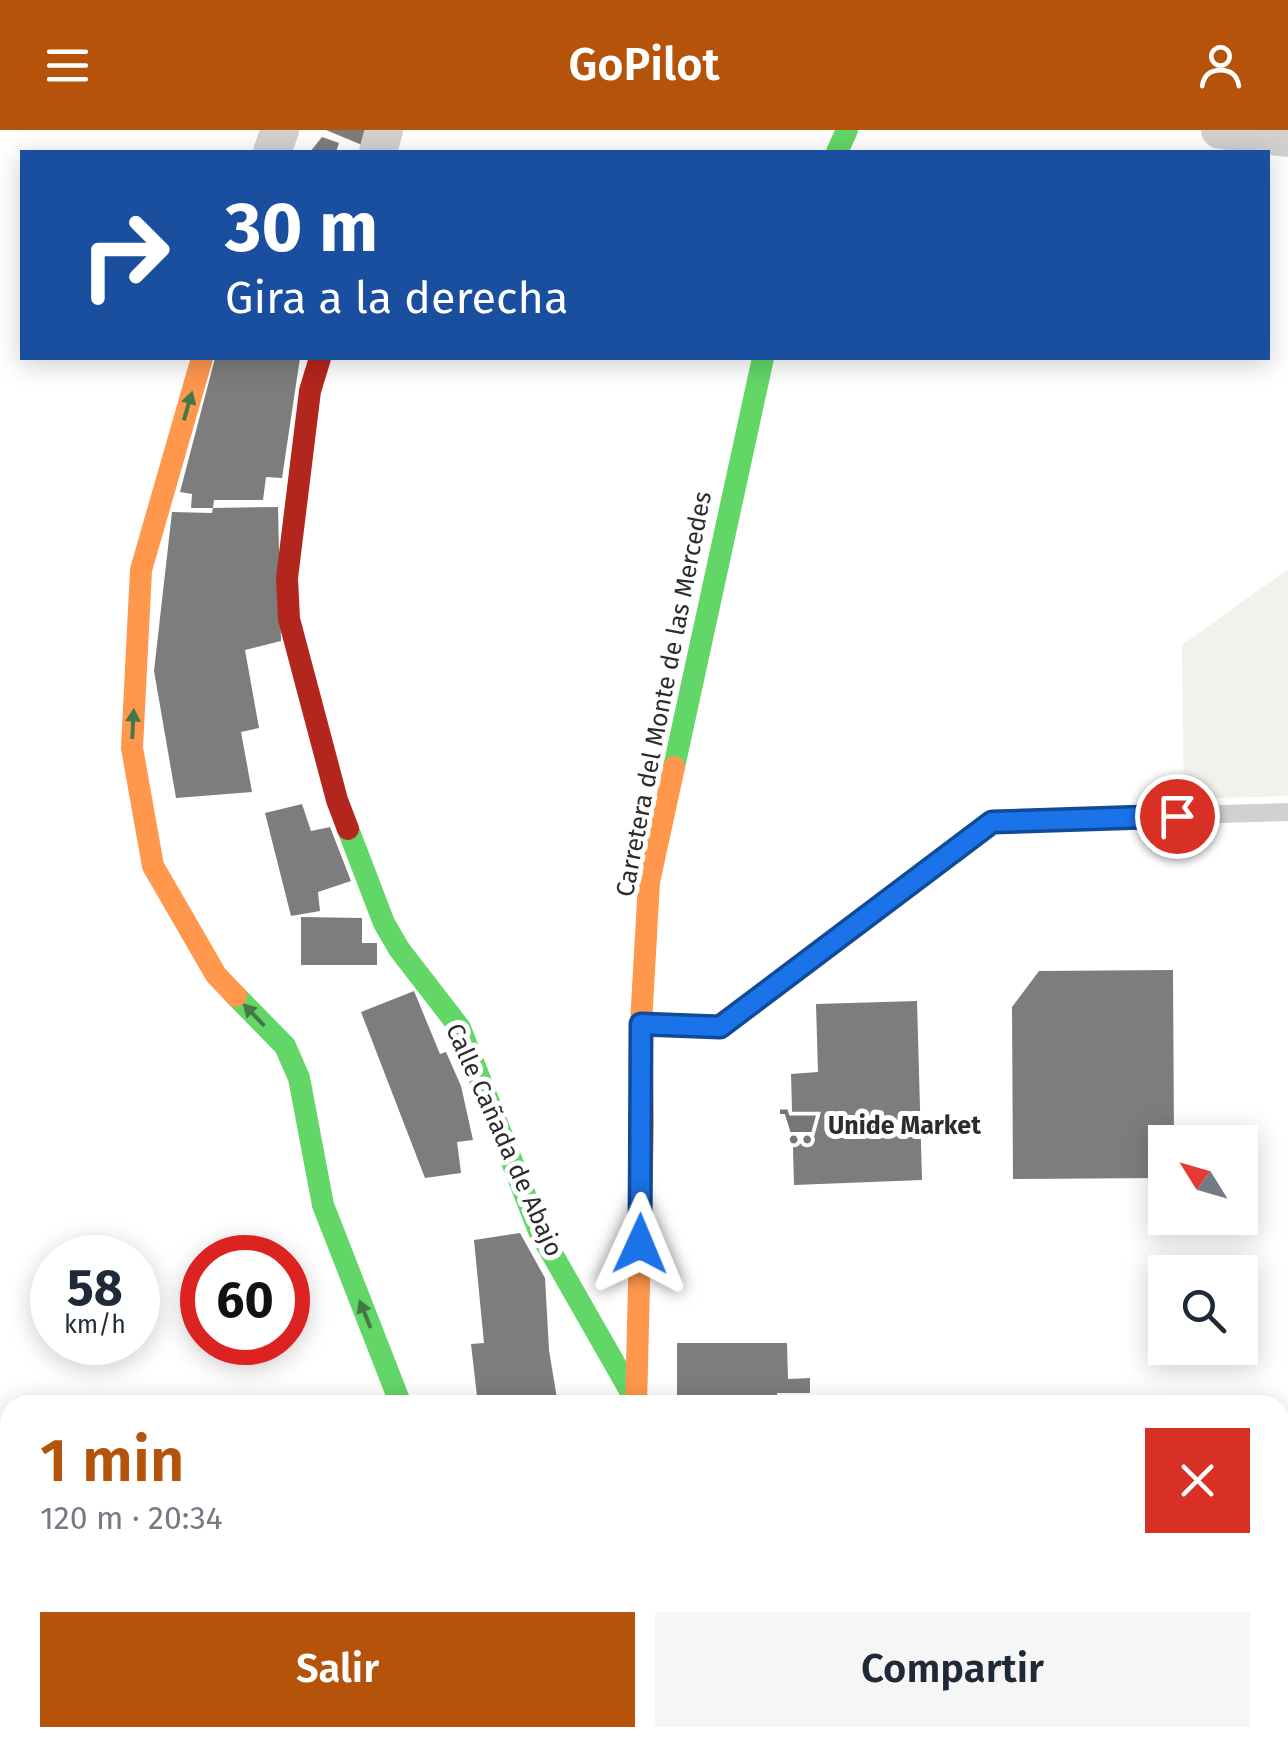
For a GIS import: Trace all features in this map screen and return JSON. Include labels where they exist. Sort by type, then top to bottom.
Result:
[{"type":"street","points":[[1220,130],[1288,138]]},
{"type":"street","points":[[201,360],[141,570],[132,748],[153,866],[216,975],[284,1046],[299,1078],[323,1204],[397,1395]]},
{"type":"street","name":"Calle Cañada de Abajo","points":[[319,360],[310,391],[287,578],[289,619],[337,800],[384,923],[399,949],[460,1028],[539,1231],[631,1395]]},
{"type":"street","name":"Carretera del Monte de las Mercedes","points":[[636,1395],[641,1024],[650,882],[762,360]]},
{"type":"lane","points":[[641,1024],[720,1027],[992,822],[1288,812]]},
{"type":"shaded area","points":[[1288,569],[1288,796],[1184,799],[1182,645]]},
{"type":"building","points":[[326,130],[366,130],[362,145]]},
{"type":"building","points":[[322,137],[339,143],[337,150],[312,150]]},
{"type":"building","points":[[214,360],[300,360],[282,478],[266,477],[263,500],[214,500],[213,508],[191,508],[192,494],[180,492]]},
{"type":"building","points":[[278,507],[281,641],[245,650],[259,728],[241,732],[252,792],[176,798],[154,671],[172,512],[212,513],[213,508]]},
{"type":"building","points":[[302,804],[311,831],[330,827],[351,881],[318,892],[320,911],[291,916],[265,813]]},
{"type":"building","points":[[301,917],[362,918],[362,943],[377,943],[377,965],[301,965]]},
{"type":"building","points":[[1173,970],[1174,1125],[1148,1125],[1148,1178],[1013,1179],[1012,1007],[1039,971]]},
{"type":"building","points":[[414,991],[440,1054],[446,1052],[461,1086],[473,1140],[457,1142],[461,1173],[425,1178],[361,1012]]},
{"type":"building","points":[[917,1001],[922,1180],[794,1185],[791,1074],[818,1072],[816,1004]]},
{"type":"building","points":[[520,1233],[545,1278],[556,1395],[477,1395],[471,1344],[484,1343],[474,1240]]},
{"type":"building","points":[[677,1343],[787,1343],[788,1379],[810,1378],[810,1393],[677,1395]]},
{"type":"traffic: fast","points":[[838,150],[847,130]]},
{"type":"traffic: fast","points":[[674,767],[763,360]]},
{"type":"traffic: fast","points":[[348,829],[384,923],[399,949],[460,1028],[539,1231],[633,1395]]},
{"type":"traffic: fast","points":[[236,996],[285,1046],[299,1078],[323,1205],[397,1395]]},
{"type":"traffic: slow","points":[[201,360],[141,570],[132,748],[153,866],[216,975],[236,996]]},
{"type":"traffic: slow","points":[[636,1395],[643,1126],[641,1024],[649,882],[674,767]]},
{"type":"traffic: jam","points":[[319,360],[310,391],[287,578],[289,619],[348,829]]},
{"type":"place","name":"Unide Market","points":[[798,1126]]},
{"type":"route","points":[[640,1244],[641,1024],[720,1027],[992,822],[1177,816]]}]
